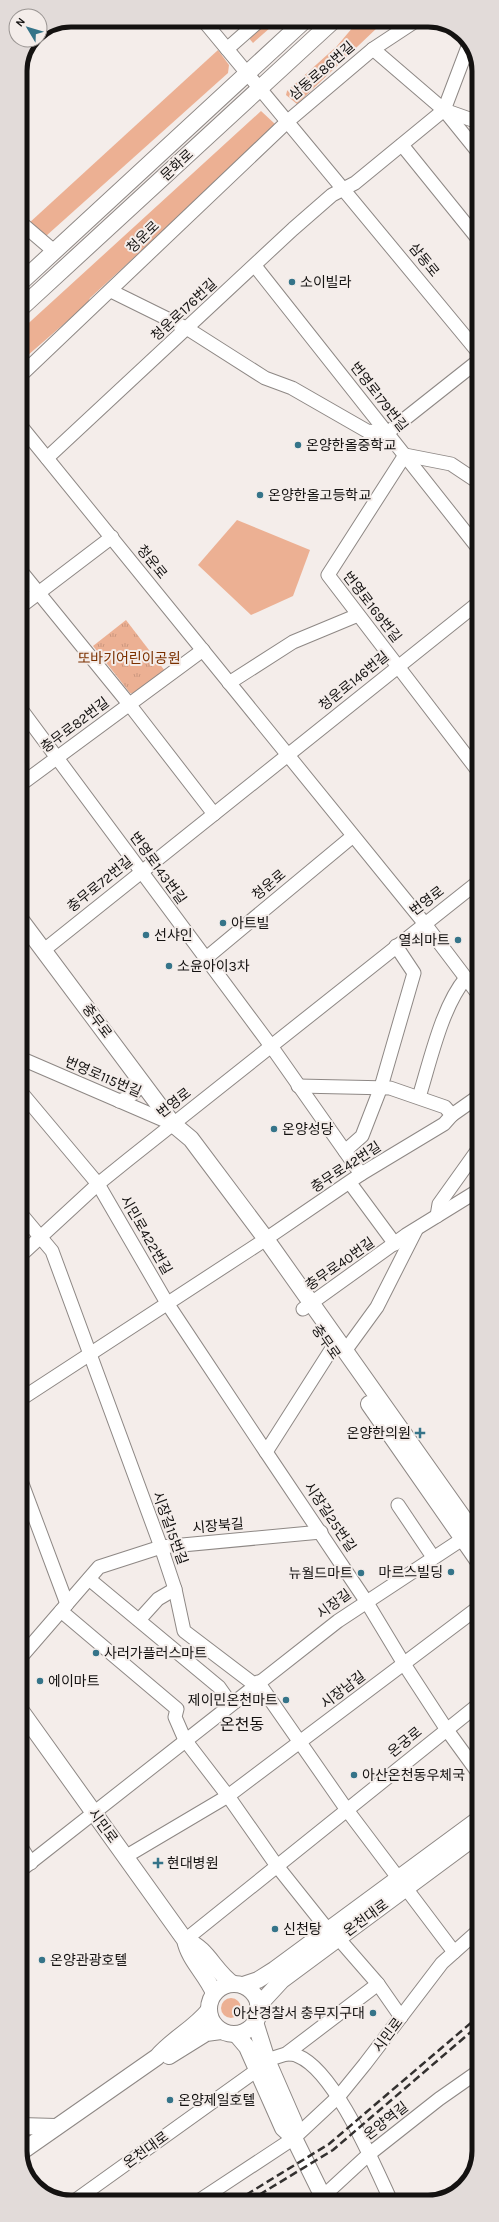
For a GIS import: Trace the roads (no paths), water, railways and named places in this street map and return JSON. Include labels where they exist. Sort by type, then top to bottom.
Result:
[{"type":"main road","name":"문화로","points":[[27,277],[297,27]]},
{"type":"main road","name":"문화로","points":[[27,304],[326,27]]},
{"type":"main road","name":"충무로","points":[[27,928],[174,1124],[182,1145],[261,1242],[472,1534]]},
{"type":"main road","name":"충무로","points":[[338,1350],[405,1457],[421,1479],[472,1534]]},
{"type":"main road","name":"시민로","points":[[27,1719],[185,1940],[187,1950],[209,1981],[214,1993]]},
{"type":"main road","name":"온천대로","points":[[402,1884],[472,1825]]},
{"type":"main road","name":"온천대로","points":[[238,1985],[258,1980],[333,1934],[402,1884],[472,1839]]},
{"type":"main road","name":"온천대로","points":[[258,2006],[282,1980],[333,1934]]},
{"type":"main road","name":"시민로","points":[[185,1940],[196,1944],[224,1978],[238,1985]]},
{"type":"main road","points":[[262,2065],[255,2022],[258,2006],[255,1996],[238,1985],[220,1988],[214,1993],[210,2000],[209,2010],[212,2023],[243,2040],[262,2065],[294,2122],[294,2138],[320,2195]]},
{"type":"main road","points":[[27,2148],[157,2058],[167,2046],[200,2022],[209,2010]]},
{"type":"main road","points":[[157,2058],[169,2056],[206,2033],[247,2030],[255,2022]]},
{"type":"main road","points":[[27,2127],[56,2127]]},
{"type":"street","name":"삼동로","points":[[209,27],[344,188],[472,345]]},
{"type":"street","points":[[227,49],[252,27]]},
{"type":"street","name":"삼동로86번길","points":[[288,121],[373,49],[406,27]]},
{"type":"street","points":[[373,49],[444,110],[472,145]]},
{"type":"street","points":[[344,188],[355,183],[444,110],[467,50]]},
{"type":"street","points":[[444,110],[472,120]]},
{"type":"street","name":"청운로","points":[[27,369],[288,121]]},
{"type":"street","points":[[402,145],[472,232]]},
{"type":"street","name":"청운로176번길","points":[[47,458],[332,194],[344,188]]},
{"type":"street","points":[[27,228],[55,252]]},
{"type":"street","name":"번영로179번길","points":[[255,266],[472,540]]},
{"type":"street","points":[[110,290],[188,329],[265,378],[292,388],[367,431],[387,433],[472,366]]},
{"type":"street","name":"청운로","points":[[27,434],[425,924],[472,986]]},
{"type":"street","points":[[405,455],[452,464],[472,478]]},
{"type":"street","name":"번영로169번길","points":[[405,455],[328,576],[472,763]]},
{"type":"street","points":[[27,601],[112,538]]},
{"type":"street","name":"충무로82번길","points":[[27,579],[129,704]]},
{"type":"street","name":"청운로146번길","points":[[288,755],[472,608]]},
{"type":"street","points":[[229,683],[293,642],[358,615]]},
{"type":"street","name":"충무로82번길","points":[[27,780],[203,650]]},
{"type":"street","points":[[129,704],[214,814]]},
{"type":"street","name":"번영로143번길","points":[[27,717],[271,1046]]},
{"type":"street","name":"충무로72번길","points":[[44,950],[288,755]]},
{"type":"street","name":"청운로","points":[[205,959],[353,836]]},
{"type":"street","name":"번영로","points":[[27,1248],[98,1184],[472,887]]},
{"type":"street","points":[[345,1151],[362,1136],[381,1087],[414,974],[396,946]]},
{"type":"street","points":[[419,1097],[438,1035],[459,987],[466,978]]},
{"type":"street","points":[[271,1046],[361,1174]]},
{"type":"street","name":"번영로115번길","points":[[27,1066],[174,1124]]},
{"type":"street","points":[[119,1101],[129,1097],[136,1091],[139,1082],[135,1072]]},
{"type":"street","points":[[298,1086],[381,1087],[419,1097],[445,1107],[452,1115]]},
{"type":"street","points":[[27,1099],[98,1184]]},
{"type":"street","name":"충무로42번길","points":[[261,1242],[350,1183],[361,1174],[444,1124],[452,1115],[472,1100]]},
{"type":"street","points":[[437,1216],[440,1204],[472,1157]]},
{"type":"street","name":"충무로40번길","points":[[350,1183],[395,1244]]},
{"type":"street","name":"시민로422번길","points":[[98,1184],[167,1303]]},
{"type":"street","name":"충무로40번길","points":[[307,1306],[417,1228],[472,1194]]},
{"type":"street","points":[[27,1222],[52,1251],[89,1355]]},
{"type":"street","name":"충무로","points":[[338,1350],[377,1307],[417,1228]]},
{"type":"street","points":[[27,1395],[261,1242]]},
{"type":"street","name":"시장길25번길","points":[[167,1303],[366,1601]]},
{"type":"street","points":[[266,1452],[338,1350]]},
{"type":"street","name":"시장길15번길","points":[[89,1355],[175,1589],[184,1631],[257,1683]]},
{"type":"street","points":[[27,1499],[64,1608],[177,1709],[175,1717],[185,1740],[228,1796],[277,1866]]},
{"type":"street","points":[[398,1505],[433,1557]]},
{"type":"street","name":"시장북길","points":[[27,1650],[99,1567],[160,1547],[321,1532]]},
{"type":"street","name":"시장길","points":[[27,1865],[257,1683],[366,1601],[433,1557],[472,1536]]},
{"type":"street","points":[[89,1578],[219,1687],[231,1704]]},
{"type":"street","points":[[139,1620],[158,1599],[175,1589]]},
{"type":"street","points":[[366,1601],[404,1664],[447,1730],[472,1764]]},
{"type":"street","name":"시장남길","points":[[125,1857],[228,1796],[302,1742],[472,1612]]},
{"type":"street","points":[[257,1683],[302,1742],[347,1810],[454,1952]]},
{"type":"street","name":"온궁로","points":[[185,1940],[472,1710]]},
{"type":"street","name":"온천대로","points":[[277,1866],[333,1934]]},
{"type":"street","points":[[333,1934],[378,1984],[401,2017]]},
{"type":"street","name":"시민로","points":[[294,2138],[338,2096],[442,1963],[472,1936]]},
{"type":"street","points":[[262,2065],[286,2054],[378,1984]]},
{"type":"street","points":[[286,2054],[298,2056],[312,2066],[338,2096],[388,2195]]},
{"type":"street","name":"온천대로","points":[[83,2195],[262,2065]]},
{"type":"street","name":"온양역길","points":[[327,2195],[368,2155],[439,2099],[472,2076]]},
{"type":"street","points":[[208,2195],[294,2138]]},
{"type":"railway","points":[[246,2195],[329,2144],[472,2022]]},
{"type":"railway","points":[[259,2195],[333,2150],[472,2031]]},
{"type":"place","name":"소이빌라","points":[[292,282]]},
{"type":"place","name":"온양한올중학교","points":[[298,445]]},
{"type":"place","name":"온양한올고등학교","points":[[260,495]]},
{"type":"place","name":"아트빌","points":[[223,923]]},
{"type":"place","name":"선샤인","points":[[146,935]]},
{"type":"place","name":"열쇠마트","points":[[458,940]]},
{"type":"place","name":"소윤아이3차","points":[[169,966]]},
{"type":"place","name":"온양성당","points":[[274,1129]]},
{"type":"place","name":"온양한의원","points":[[420,1433]]},
{"type":"place","name":"마르스빌딩","points":[[451,1572]]},
{"type":"place","name":"뉴월드마트","points":[[361,1573]]},
{"type":"place","name":"사러가플러스마트","points":[[96,1653]]},
{"type":"place","name":"에이마트","points":[[40,1681]]},
{"type":"place","name":"제이민온천마트","points":[[286,1700]]},
{"type":"place","name":"아산온천동우체국","points":[[354,1775]]},
{"type":"place","name":"현대병원","points":[[158,1863]]},
{"type":"place","name":"신천탕","points":[[275,1929]]},
{"type":"place","name":"온양관광호텔","points":[[42,1960]]},
{"type":"place","name":"아산경찰서 충무지구대","points":[[373,2013]]},
{"type":"place","name":"온양제일호텔","points":[[170,2100]]},
{"type":"district","name":"온천동","points":[[242,1724]]},
{"type":"park label","name":"또바기어린이공원","points":[[129,658]]}]
